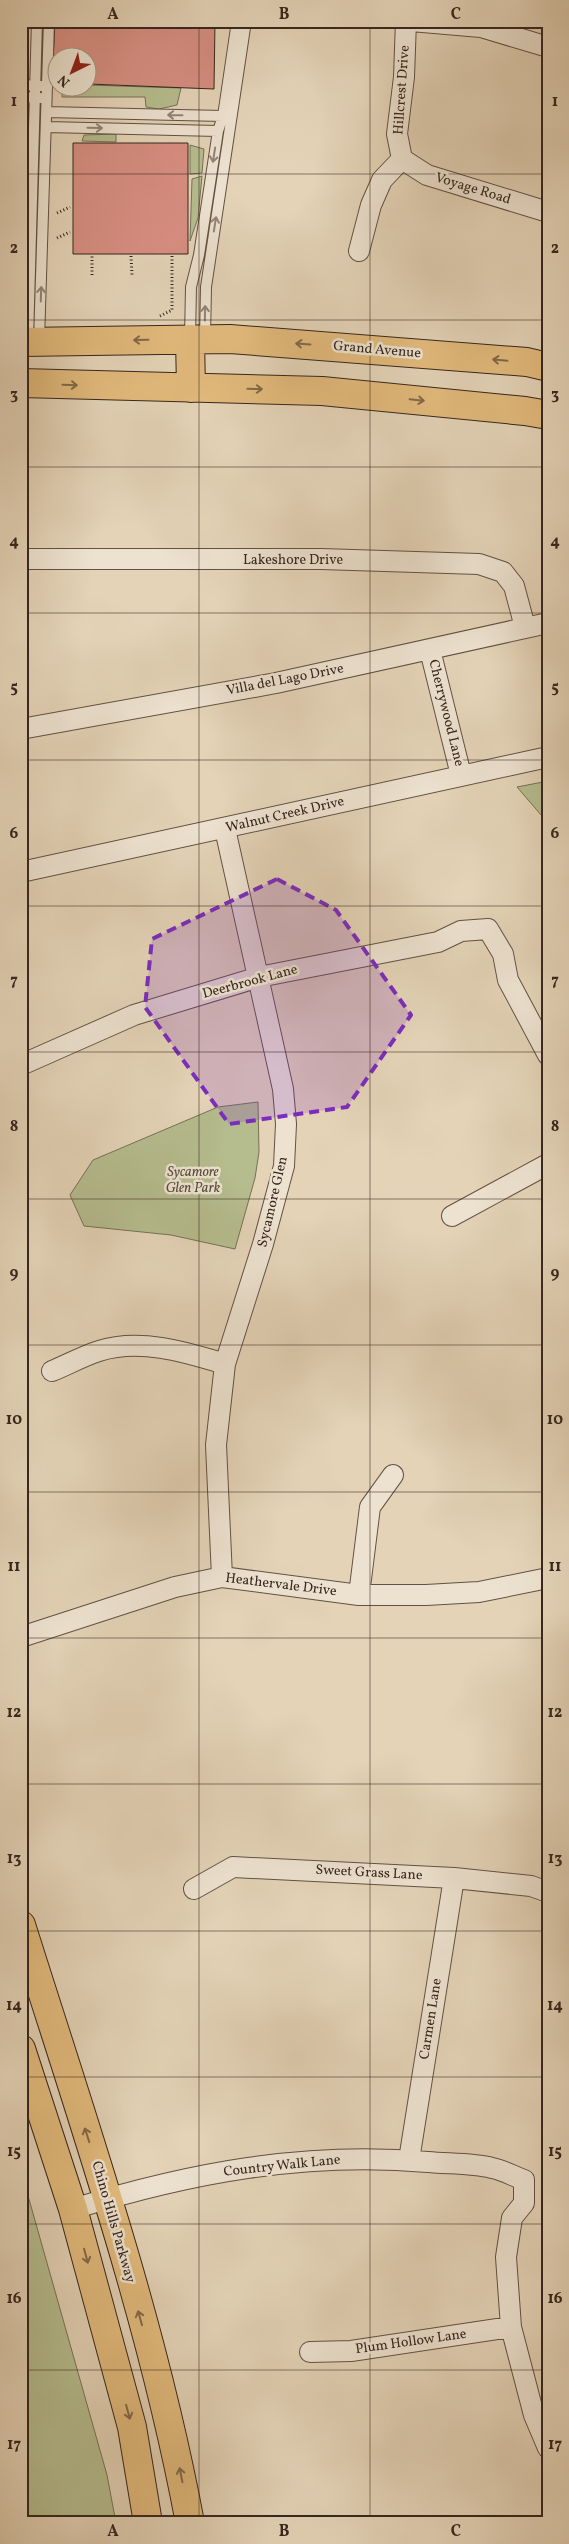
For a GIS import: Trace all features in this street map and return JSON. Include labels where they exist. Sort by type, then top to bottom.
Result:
[{"type":"main road","points":[[198,339],[199,388]]},
{"type":"main road","name":"Grand Avenue","points":[[30,342],[230,339],[527,362],[548,367]]},
{"type":"main road","points":[[21,384],[322,391],[525,411],[548,416]]},
{"type":"main road","name":"Chino Hills Parkway","points":[[21,1925],[107,2198],[174,2439],[190,2523]]},
{"type":"main road","points":[[21,2049],[73,2208],[132,2427],[148,2523]]},
{"type":"street","name":"Hillcrest Drive","points":[[402,159],[397,134],[404,77],[406,21]]},
{"type":"street","points":[[411,21],[481,27],[548,46]]},
{"type":"street","name":"Voyage Road","points":[[402,159],[427,175],[548,212]]},
{"type":"street","points":[[358,250],[371,205],[382,180],[402,159]]},
{"type":"street","name":"Lakeshore Drive","points":[[21,559],[321,559],[479,564],[503,572],[514,586],[525,627]]},
{"type":"street","name":"Villa del Lago Drive","points":[[21,729],[276,683],[548,623]]},
{"type":"street","name":"Cherrywood Lane","points":[[430,650],[462,775]]},
{"type":"street","name":"Walnut Creek Drive","points":[[21,872],[548,757]]},
{"type":"street","name":"Sycamore Glen","points":[[222,1577],[216,1445],[225,1364],[263,1244],[284,1166],[286,1124],[283,1089],[225,829]]},
{"type":"street","name":"Deerbrook Lane","points":[[21,1065],[134,1015],[259,977],[438,942],[461,932],[488,929],[503,954],[508,980],[548,1055]]},
{"type":"street","points":[[452,1216],[548,1164]]},
{"type":"street","points":[[52,1371],[100,1351],[140,1346],[182,1352],[225,1364]]},
{"type":"street","points":[[359,1595],[370,1507],[393,1475]]},
{"type":"street","name":"Heathervale Drive","points":[[21,1637],[175,1587],[222,1577],[359,1595],[426,1595],[479,1592],[548,1578]]},
{"type":"street","name":"Sweet Grass Lane","points":[[194,1889],[233,1867],[454,1878],[531,1886],[548,1892]]},
{"type":"street","name":"Carmen Lane","points":[[409,2160],[454,1878]]},
{"type":"street","name":"Country Walk Lane","points":[[73,2208],[107,2198],[241,2167],[325,2158],[409,2160],[492,2168],[524,2180],[524,2203],[512,2218],[506,2257],[511,2328]]},
{"type":"street","points":[[511,2328],[534,2415],[548,2448]]},
{"type":"street","name":"Plum Hollow Lane","points":[[310,2352],[351,2351],[511,2328]]},
{"type":"lane","points":[[30,342],[26,265],[36,86],[37,21]]},
{"type":"lane","points":[[30,342],[42,265],[49,21]]},
{"type":"lane","points":[[198,339],[191,287],[199,255],[218,131],[224,116],[237,21]]},
{"type":"lane","points":[[198,339],[246,21]]},
{"type":"lane","points":[[21,85],[47,86]]},
{"type":"lane","points":[[21,97],[47,98]]},
{"type":"lane","points":[[46,112],[224,116]]},
{"type":"lane","points":[[46,127],[218,131]]},
{"type":"lane","points":[[26,265],[42,265]]},
{"type":"path","points":[[172,254],[172,310]]},
{"type":"path","points":[[92,255],[92,275]]},
{"type":"path","points":[[131,256],[132,275]]},
{"type":"highlighted area","points":[[277,879],[336,910],[411,1015],[347,1107],[229,1124],[145,1007],[152,939]]},
{"type":"green space","points":[[98,85],[181,88],[177,105],[159,109],[146,107],[145,97],[98,97]]},
{"type":"green space","points":[[116,134],[116,142],[82,141],[84,135]]},
{"type":"green space","points":[[190,145],[204,149],[202,173],[190,174]]},
{"type":"green space","points":[[202,176],[198,218],[190,241],[192,179]]},
{"type":"green space","points":[[548,781],[548,823],[517,787]]},
{"type":"green space","name":"Sycamore Glen Park","points":[[258,1102],[259,1152],[255,1178],[235,1249],[171,1235],[84,1226],[70,1195],[93,1160],[218,1107]]},
{"type":"green space","points":[[21,2171],[107,2475],[116,2523],[21,2523]]},
{"type":"building","points":[[55,21],[215,21],[214,89],[98,84],[98,48],[54,48]]},
{"type":"building","points":[[73,143],[188,143],[188,254],[73,254]]}]
